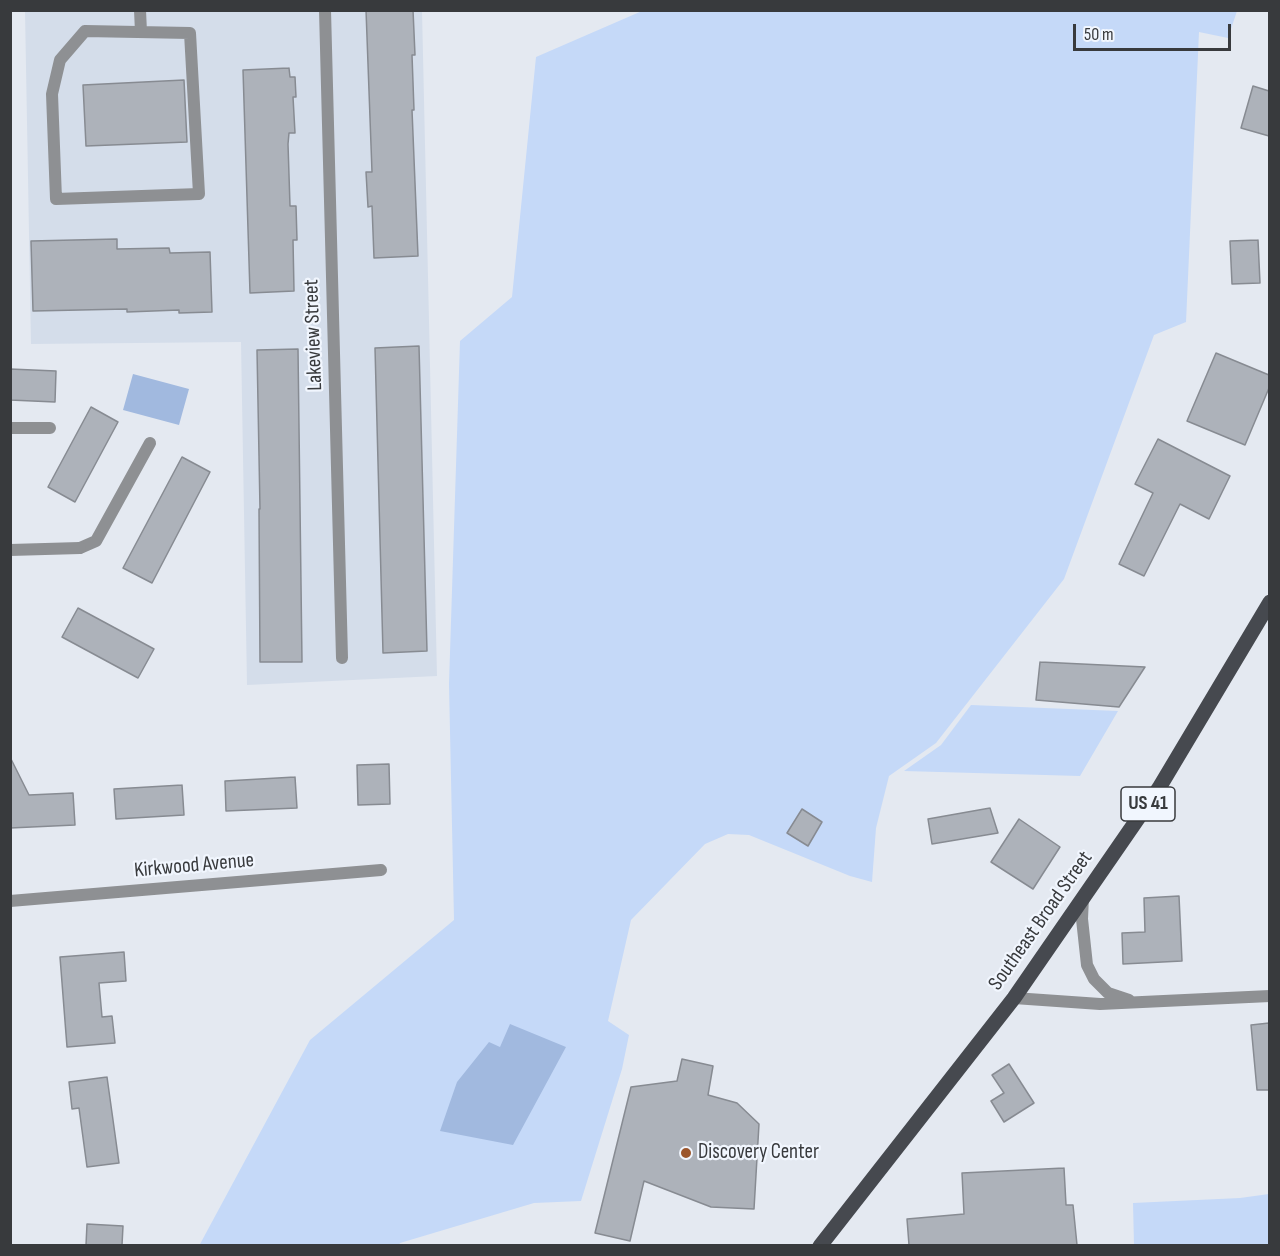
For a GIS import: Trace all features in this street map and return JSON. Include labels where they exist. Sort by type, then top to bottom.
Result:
[{"type":"main road","name":"Southeast Broad Street","points":[[820,1245],[1014,998],[1159,788],[1269,602]]},
{"type":"street","points":[[140,10],[141,32]]},
{"type":"street","name":"Lakeview Street","points":[[325,10],[342,658]]},
{"type":"street","points":[[85,31],[141,32],[190,33],[198,194],[57,199],[52,94],[60,60],[85,31]]},
{"type":"street","points":[[10,428],[50,428]]},
{"type":"street","points":[[10,550],[80,548],[96,541],[150,443]]},
{"type":"street","name":"Kirkwood Avenue","points":[[10,901],[381,870]]},
{"type":"street","points":[[1083,897],[1083,943],[1087,965],[1094,979],[1107,993],[1136,1002]]},
{"type":"street","points":[[1014,998],[1100,1005],[1269,996]]},
{"type":"shaded area","points":[[25,11],[422,11],[437,676],[247,685],[241,342],[31,344]]},
{"type":"shaded area","points":[[642,11],[1237,11],[1228,38],[1199,32],[1186,322],[1154,335],[1064,579],[936,743],[889,776],[876,828],[872,882],[850,876],[749,835],[728,834],[705,844],[631,920],[608,1021],[629,1035],[622,1069],[581,1201],[534,1203],[399,1245],[199,1246],[310,1040],[454,920],[449,684],[460,341],[512,297],[536,57]]},
{"type":"shaded area","points":[[133,374],[189,389],[179,425],[123,410]]},
{"type":"shaded area","points":[[971,705],[1118,711],[1080,776],[904,771],[941,745]]},
{"type":"shaded area","points":[[510,1024],[566,1047],[513,1145],[440,1131],[457,1082],[489,1042],[500,1047]]},
{"type":"shaded area","points":[[1269,1194],[1269,1245],[1134,1245],[1133,1203],[1240,1198]]},
{"type":"building","points":[[366,10],[413,10],[415,55],[412,55],[414,110],[412,110],[418,256],[374,258],[372,206],[368,207],[366,172],[372,172]]},
{"type":"building","points":[[289,68],[290,77],[295,77],[296,97],[293,97],[295,133],[289,133],[288,144],[290,206],[296,206],[297,240],[293,240],[294,291],[250,293],[243,70]]},
{"type":"building","points":[[184,80],[187,142],[86,146],[83,85]]},
{"type":"building","points":[[1253,86],[1269,91],[1269,136],[1241,128]]},
{"type":"building","points":[[117,239],[117,249],[169,248],[170,253],[210,252],[212,312],[179,313],[179,310],[127,312],[127,309],[33,311],[31,241]]},
{"type":"building","points":[[1258,240],[1260,283],[1232,284],[1230,241]]},
{"type":"building","points":[[419,346],[427,651],[383,653],[375,348]]},
{"type":"building","points":[[298,349],[302,662],[260,662],[257,350]]},
{"type":"building","points":[[1216,353],[1269,375],[1269,388],[1245,445],[1187,421]]},
{"type":"building","points":[[10,369],[56,371],[55,402],[10,400]]},
{"type":"building","points":[[91,407],[118,422],[75,502],[48,487]]},
{"type":"building","points":[[1158,439],[1230,476],[1209,519],[1180,504],[1144,576],[1119,564],[1153,493],[1135,484]]},
{"type":"building","points":[[182,457],[210,472],[152,583],[123,568]]},
{"type":"building","points":[[78,608],[154,649],[138,678],[62,637]]},
{"type":"building","points":[[1040,662],[1145,667],[1119,707],[1036,700]]},
{"type":"building","points":[[10,757],[29,795],[73,793],[75,825],[10,828]]},
{"type":"building","points":[[389,764],[390,804],[358,805],[357,765]]},
{"type":"building","points":[[295,777],[297,808],[226,811],[225,781]]},
{"type":"building","points":[[182,785],[184,815],[116,819],[114,789]]},
{"type":"building","points":[[990,808],[998,833],[932,844],[928,819]]},
{"type":"building","points":[[802,809],[822,822],[808,846],[787,833]]},
{"type":"building","points":[[1019,819],[1060,847],[1033,889],[991,862]]},
{"type":"building","points":[[1179,896],[1182,961],[1123,964],[1122,933],[1145,932],[1144,898]]},
{"type":"building","points":[[124,952],[126,981],[99,983],[102,1017],[112,1016],[115,1043],[67,1047],[60,957]]},
{"type":"building","points":[[1269,1023],[1269,1090],[1257,1090],[1251,1025]]},
{"type":"building","name":"Discovery Center","points":[[682,1059],[713,1066],[708,1095],[737,1103],[759,1124],[754,1209],[711,1207],[644,1181],[630,1241],[595,1233],[631,1087],[677,1081]]},
{"type":"building","points":[[1009,1064],[1034,1103],[1004,1122],[991,1101],[1004,1093],[992,1075]]},
{"type":"building","points":[[107,1077],[119,1163],[87,1167],[79,1108],[72,1109],[69,1082]]},
{"type":"building","points":[[1064,1168],[1066,1205],[1073,1205],[1077,1245],[909,1245],[907,1219],[964,1214],[962,1173]]},
{"type":"building","points":[[87,1224],[123,1226],[122,1245],[86,1245]]},
{"type":"place","name":"Discovery Center","points":[[686,1153]]}]
